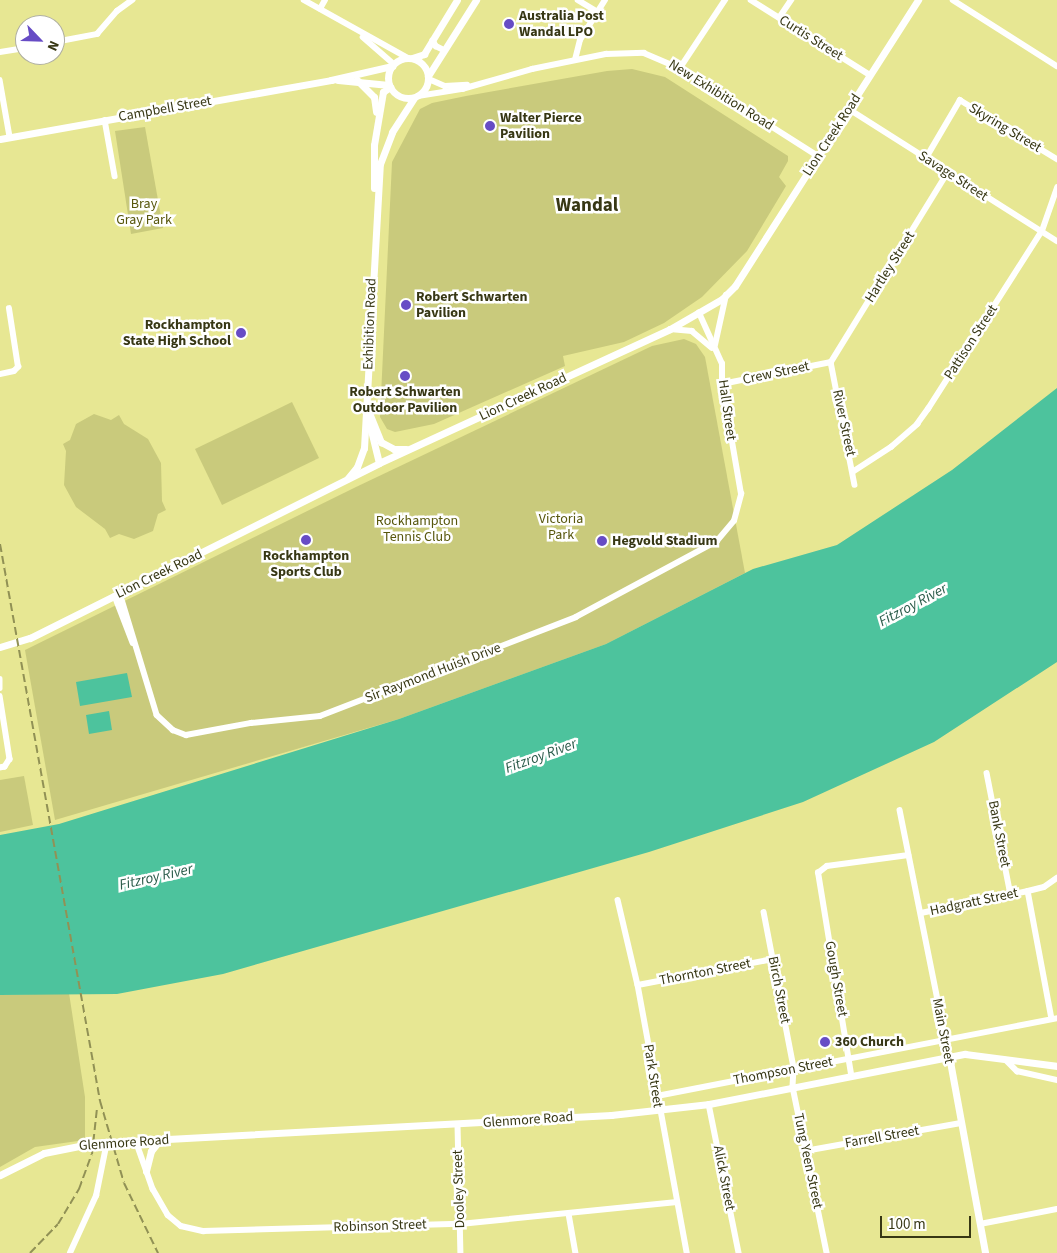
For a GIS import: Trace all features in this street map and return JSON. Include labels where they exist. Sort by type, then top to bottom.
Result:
[{"type":"street","points":[[65,40],[97,34],[117,11],[132,0]]},
{"type":"street","points":[[304,0],[358,32],[425,66],[429,78]]},
{"type":"street","points":[[320,9],[325,0]]},
{"type":"street","points":[[393,65],[424,54],[457,0]]},
{"type":"street","points":[[393,65],[390,86],[398,96],[416,97],[476,0]]},
{"type":"street","points":[[578,0],[598,12]]},
{"type":"street","points":[[575,60],[580,40],[605,0]]},
{"type":"street","points":[[680,68],[725,0]]},
{"type":"street","name":"Curtis Street","points":[[751,0],[870,75]]},
{"type":"street","points":[[779,18],[791,0]]},
{"type":"street","name":"Lion Creek Road","points":[[0,647],[19,643],[379,463],[670,329],[726,295],[849,109],[918,0]]},
{"type":"street","points":[[953,0],[1057,66]]},
{"type":"street","points":[[358,32],[393,65]]},
{"type":"street","points":[[433,40],[436,46],[444,50]]},
{"type":"street","points":[[0,52],[15,50]]},
{"type":"street","name":"New Exhibition Road","points":[[416,97],[471,86],[575,60],[635,52],[663,59],[680,68],[818,156]]},
{"type":"street","name":"Campbell Street","points":[[0,139],[331,80],[393,65]]},
{"type":"street","name":"New Exhibition Road","points":[[429,78],[445,86],[471,86]]},
{"type":"street","points":[[0,80],[10,137]]},
{"type":"street","name":"Campbell Street","points":[[331,80],[358,80],[390,86]]},
{"type":"street","name":"Exhibition Road","points":[[358,80],[374,96],[374,241]]},
{"type":"street","name":"Exhibition Road","points":[[374,145],[383,92],[390,86]]},
{"type":"street","name":"Exhibition Road","points":[[345,481],[363,452],[380,164],[384,148],[416,97]]},
{"type":"street","name":"Skyring Street","points":[[926,158],[960,100],[1057,159]]},
{"type":"street","name":"Savage Street","points":[[849,109],[1057,241]]},
{"type":"street","points":[[105,120],[115,176]]},
{"type":"street","name":"Hartley Street","points":[[831,362],[948,172]]},
{"type":"street","name":"Pattison Street","points":[[854,471],[891,447],[917,424],[1042,231],[1057,188]]},
{"type":"street","points":[[715,351],[717,326],[726,295]]},
{"type":"street","points":[[0,374],[14,371],[18,367],[9,309]]},
{"type":"street","name":"Hall Street","points":[[699,313],[722,364],[722,384],[741,494],[738,511]]},
{"type":"street","points":[[670,329],[692,331],[704,338],[715,351]]},
{"type":"street","name":"Crew Street","points":[[722,384],[831,362]]},
{"type":"street","name":"River Street","points":[[831,362],[856,486]]},
{"type":"street","name":"Exhibition Road","points":[[367,407],[381,442],[394,449],[411,449]]},
{"type":"street","name":"Exhibition Road","points":[[367,407],[372,441],[379,463]]},
{"type":"street","name":"Sir Raymond Huish Drive","points":[[117,594],[141,659],[157,715],[169,728],[181,734],[198,735],[251,723],[320,716],[576,617],[717,541],[730,528],[738,511]]},
{"type":"street","points":[[0,679],[0,688]]},
{"type":"street","points":[[0,696],[10,752],[8,764],[0,768]]},
{"type":"street","name":"Bank Street","points":[[987,772],[1011,895]]},
{"type":"street","name":"Main Street","points":[[900,810],[946,1040],[985,1253]]},
{"type":"street","name":"Gough Street","points":[[851,1074],[818,873],[827,866],[908,855]]},
{"type":"street","name":"Hadgratt Street","points":[[921,913],[1044,887],[1057,878]]},
{"type":"street","points":[[1028,891],[1055,1019]]},
{"type":"street","name":"Park Street","points":[[618,900],[638,985],[659,1110],[687,1253]]},
{"type":"street","name":"Birch Street","points":[[764,912],[794,1068]]},
{"type":"street","name":"Thornton Street","points":[[638,985],[773,959]]},
{"type":"street","name":"Thompson Street","points":[[657,1096],[1055,1019]]},
{"type":"street","name":"Glenmore Road","points":[[0,1175],[44,1152],[107,1142],[458,1125],[659,1110],[709,1104],[793,1088],[851,1074],[949,1056],[970,1054],[1057,1066]]},
{"type":"street","points":[[1006,1060],[1017,1071],[1057,1080]]},
{"type":"street","name":"Tung Yeen Street","points":[[794,1068],[793,1088],[827,1253]]},
{"type":"street","name":"Alick Street","points":[[709,1104],[739,1253]]},
{"type":"street","name":"Farrell Street","points":[[805,1151],[960,1123]]},
{"type":"street","name":"Dooley Street","points":[[458,1125],[461,1253]]},
{"type":"street","points":[[146,1171],[151,1151],[160,1140]]},
{"type":"street","points":[[70,1252],[96,1196],[107,1142]]},
{"type":"street","name":"Robinson Street","points":[[136,1142],[146,1171],[168,1215],[190,1229],[221,1231],[460,1224],[677,1202]]},
{"type":"street","points":[[980,1224],[1057,1209]]},
{"type":"street","points":[[569,1214],[576,1253]]},
{"type":"green space","points":[[632,69],[665,77],[788,156],[788,161],[779,177],[786,186],[747,251],[702,297],[664,323],[624,342],[563,356],[565,366],[434,424],[395,432],[387,429],[380,417],[392,162],[420,109],[432,103],[466,96],[607,71]]},
{"type":"green space","name":"Bray Gray Park","points":[[145,127],[163,228],[131,234],[115,131]]},
{"type":"green space","name":"Victoria Park","points":[[684,339],[696,344],[705,357],[745,573],[606,644],[399,719],[55,820],[25,650],[356,487],[652,346]]},
{"type":"green space","points":[[292,402],[319,458],[222,505],[195,449]]},
{"type":"green space","points":[[94,414],[111,420],[119,415],[124,424],[148,439],[161,463],[162,501],[166,510],[158,514],[153,531],[134,539],[119,534],[110,538],[105,529],[76,507],[64,485],[66,451],[63,444],[70,440],[76,424]]},
{"type":"green space","points":[[24,776],[33,825],[0,832],[0,780]]},
{"type":"green space","points":[[69,993],[85,1097],[85,1140],[35,1147],[0,1167],[0,995]]},
{"type":"water","name":"Fitzroy River","points":[[1057,388],[1057,662],[934,742],[803,802],[649,852],[223,974],[117,994],[0,995],[0,835],[59,824],[399,719],[606,644],[753,569],[837,545],[952,470]]},
{"type":"water","points":[[127,673],[132,697],[80,706],[76,682]]},
{"type":"water","points":[[109,711],[112,730],[89,734],[86,715]]},
{"type":"railway","points":[[0,544],[100,1101],[124,1183],[158,1253]]},
{"type":"railway","points":[[30,1253],[58,1224],[79,1189],[92,1154],[97,1108]]},
{"type":"place","name":"Australia Post Wandal LPO","points":[[509,24]]},
{"type":"place","name":"Walter Pierce Pavilion","points":[[490,126]]},
{"type":"place","name":"Robert Schwarten Pavilion","points":[[406,305]]},
{"type":"place","name":"Rockhampton State High School","points":[[241,333]]},
{"type":"place","name":"Robert Schwarten Outdoor Pavilion","points":[[405,376]]},
{"type":"place","name":"Rockhampton Sports Club","points":[[306,540]]},
{"type":"place","name":"Hegvold Stadium","points":[[602,541]]},
{"type":"place","name":"360 Church","points":[[825,1042]]},
{"type":"district","name":"Wandal","points":[[587,206]]},
{"type":"park label","name":"Rockhampton Tennis Club","points":[[417,530]]}]
